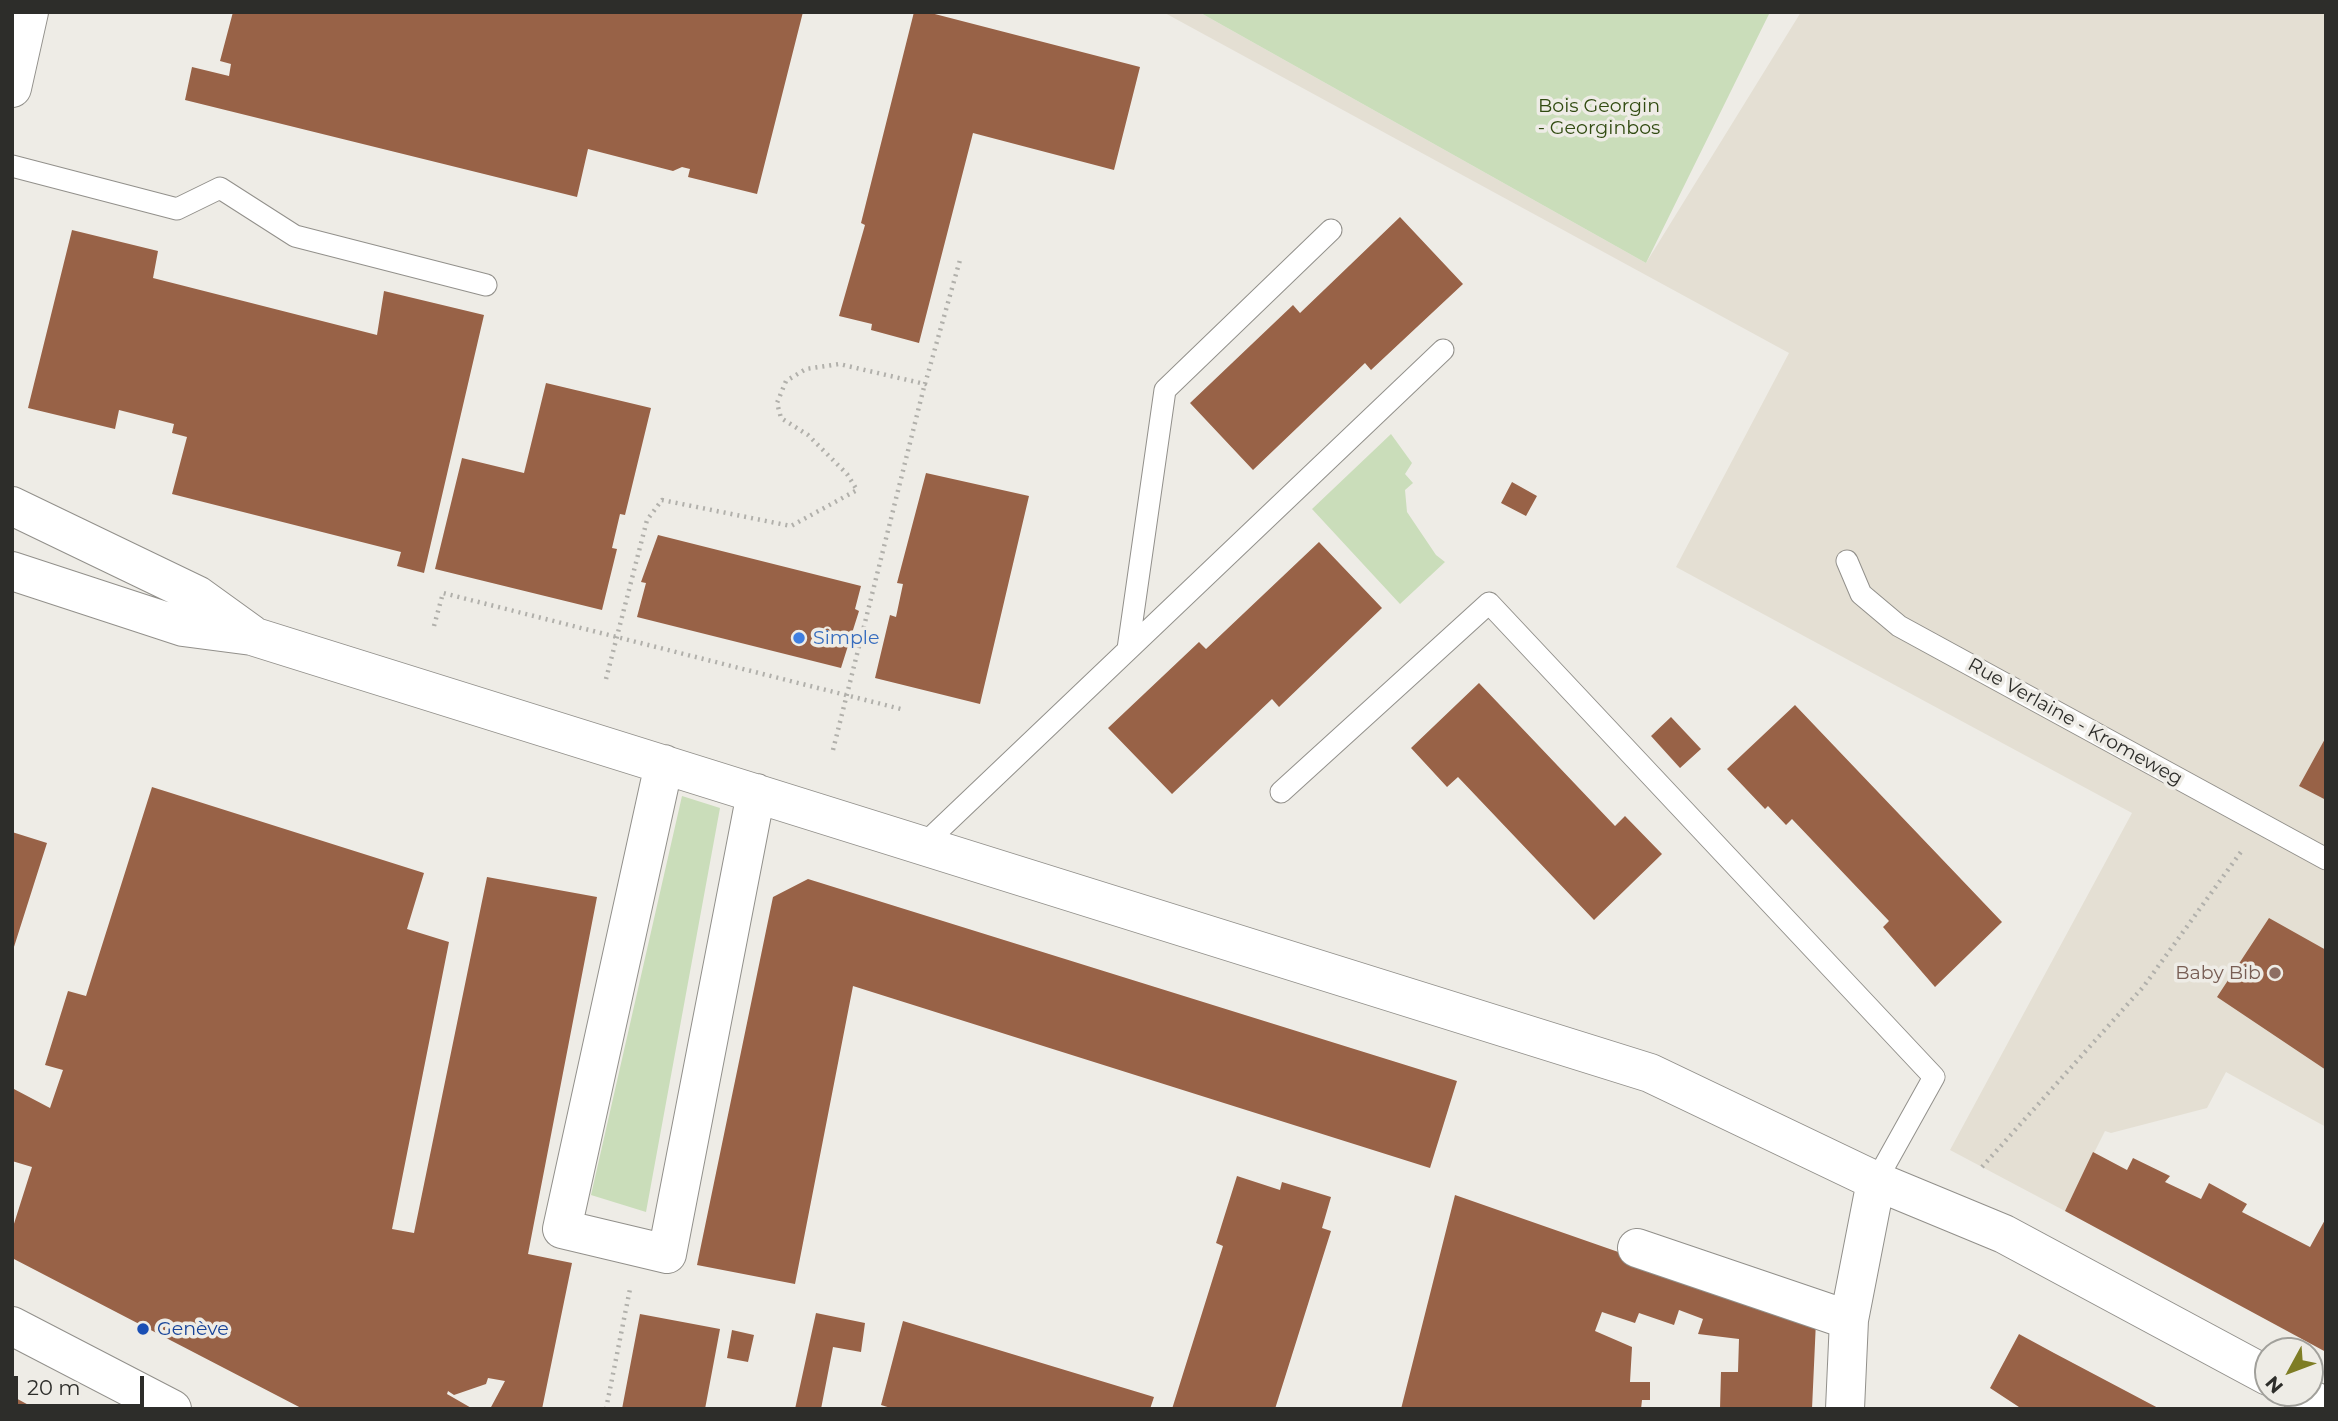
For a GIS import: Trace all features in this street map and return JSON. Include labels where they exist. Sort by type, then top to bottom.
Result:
[{"type":"street","points":[[12,88],[29,12]]},
{"type":"street","points":[[12,506],[197,595],[252,636]]},
{"type":"street","points":[[12,571],[183,627],[252,636],[1650,1073],[1876,1181],[2004,1234],[2254,1368]]},
{"type":"street","points":[[664,764],[562,1228],[667,1254],[756,793]]},
{"type":"street","points":[[1845,1409],[1849,1320],[1876,1181]]},
{"type":"street","points":[[1637,1248],[1849,1320]]},
{"type":"street","points":[[12,1326],[172,1409]]},
{"type":"lane","points":[[12,166],[177,209],[220,188],[295,236],[486,285]]},
{"type":"lane","points":[[1128,649],[1165,390],[1331,230]]},
{"type":"lane","points":[[922,846],[1443,350]]},
{"type":"lane","name":"Rue Verlaine - Kromeweg","points":[[1847,561],[1861,594],[1899,626],[2326,859]]},
{"type":"lane","points":[[1281,792],[1489,603],[1934,1077],[1876,1181]]},
{"type":"path","points":[[833,750],[925,382],[960,260]]},
{"type":"path","points":[[606,679],[648,520],[662,500],[791,526],[857,490],[847,474],[808,435],[781,418],[777,403],[786,381],[806,369],[839,364],[925,382]]},
{"type":"path","points":[[433,626],[443,593],[901,709]]},
{"type":"path","points":[[1982,1167],[2144,986],[2243,849],[2254,855]]},
{"type":"path","points":[[606,1409],[638,1247]]},
{"type":"shaded area","points":[[1163,12],[1199,12],[1646,263],[1801,12],[2326,12],[2326,1127],[2226,1072],[2207,1108],[2111,1133],[2105,1131],[2065,1211],[1950,1150],[2132,813],[1676,567],[1789,353]]},
{"type":"green space","name":"Bois Georgin - Georginbos","points":[[1199,12],[1770,12],[1646,263]]},
{"type":"green space","points":[[1391,434],[1412,463],[1405,474],[1413,483],[1405,490],[1407,512],[1436,555],[1445,562],[1400,604],[1312,509]]},
{"type":"green space","points":[[682,796],[720,808],[646,1212],[591,1195]]},
{"type":"building","points":[[233,12],[803,12],[757,194],[688,177],[690,169],[682,167],[673,171],[588,149],[577,197],[185,100],[192,67],[229,76],[231,64],[220,61]]},
{"type":"building","points":[[914,12],[927,12],[1140,67],[1114,170],[973,133],[919,343],[871,330],[872,324],[839,316],[865,225],[861,223]]},
{"type":"building","points":[[1400,217],[1463,284],[1371,370],[1365,363],[1253,470],[1190,403],[1293,305],[1300,313]]},
{"type":"building","points":[[72,230],[158,251],[153,278],[377,335],[384,291],[484,315],[424,573],[397,566],[401,552],[172,494],[187,437],[172,433],[174,424],[119,410],[115,429],[28,408]]},
{"type":"building","points":[[546,383],[651,408],[625,515],[620,514],[612,548],[617,549],[602,610],[435,569],[462,458],[524,473]]},
{"type":"building","points":[[926,473],[1029,496],[980,704],[875,678],[890,615],[896,617],[903,584],[897,583]]},
{"type":"building","points":[[1512,482],[1537,496],[1526,516],[1501,503]]},
{"type":"building","points":[[658,535],[861,586],[855,609],[859,611],[841,668],[637,617],[646,583],[641,582]]},
{"type":"building","points":[[1319,542],[1382,608],[1279,707],[1272,699],[1172,794],[1108,728],[1199,642],[1206,649]]},
{"type":"building","points":[[1479,683],[1615,826],[1625,816],[1662,854],[1594,920],[1458,777],[1447,787],[1411,748]]},
{"type":"building","points":[[1795,705],[2002,922],[1935,987],[1883,927],[1889,921],[1792,819],[1786,825],[1768,806],[1765,809],[1727,769]]},
{"type":"building","points":[[1671,717],[1701,749],[1680,768],[1651,736]]},
{"type":"building","points":[[2326,737],[2326,800],[2299,786]]},
{"type":"building","points":[[152,787],[424,873],[407,929],[449,942],[392,1229],[414,1233],[487,877],[597,897],[528,1254],[572,1263],[542,1409],[490,1409],[505,1381],[488,1378],[486,1384],[454,1395],[448,1391],[447,1394],[473,1409],[303,1409],[12,1258],[12,1230],[32,1167],[12,1161],[12,1088],[50,1108],[63,1070],[45,1065],[68,991],[86,996]]},
{"type":"building","points":[[12,832],[47,843],[13,950],[12,950]]},
{"type":"building","points":[[808,879],[1457,1081],[1430,1168],[853,986],[795,1284],[697,1265],[773,897]]},
{"type":"building","points":[[2269,918],[2326,950],[2326,1070],[2217,997]]},
{"type":"building","points":[[2093,1152],[2127,1170],[2133,1158],[2170,1176],[2165,1182],[2201,1199],[2209,1183],[2247,1204],[2242,1212],[2310,1247],[2326,1218],[2326,1352],[2324,1337],[2298,1337],[2065,1211]]},
{"type":"building","points":[[1237,1176],[1280,1190],[1282,1182],[1331,1197],[1322,1228],[1331,1231],[1275,1409],[1172,1409],[1223,1246],[1216,1243]]},
{"type":"building","points":[[1455,1195],[1816,1321],[1812,1409],[1720,1409],[1721,1372],[1738,1372],[1739,1339],[1698,1334],[1703,1319],[1679,1310],[1674,1325],[1639,1313],[1635,1323],[1602,1312],[1595,1331],[1632,1347],[1630,1382],[1650,1382],[1650,1400],[1642,1400],[1641,1409],[1401,1409]]},
{"type":"building","points":[[816,1313],[865,1323],[861,1352],[833,1347],[821,1409],[795,1409]]},
{"type":"building","points":[[640,1314],[720,1329],[705,1409],[622,1409]]},
{"type":"building","points":[[903,1321],[1154,1397],[1150,1409],[894,1409],[881,1405]]},
{"type":"building","points":[[732,1330],[754,1335],[748,1362],[727,1358]]},
{"type":"building","points":[[2019,1334],[2160,1409],[2022,1409],[1990,1388]]},
{"type":"building","points":[[12,1396],[36,1409],[12,1409]]},
{"type":"place","name":"Simple","points":[[799,638]]},
{"type":"place","name":"Baby Bib","points":[[2275,973]]},
{"type":"place","name":"Genève","points":[[143,1329]]}]
